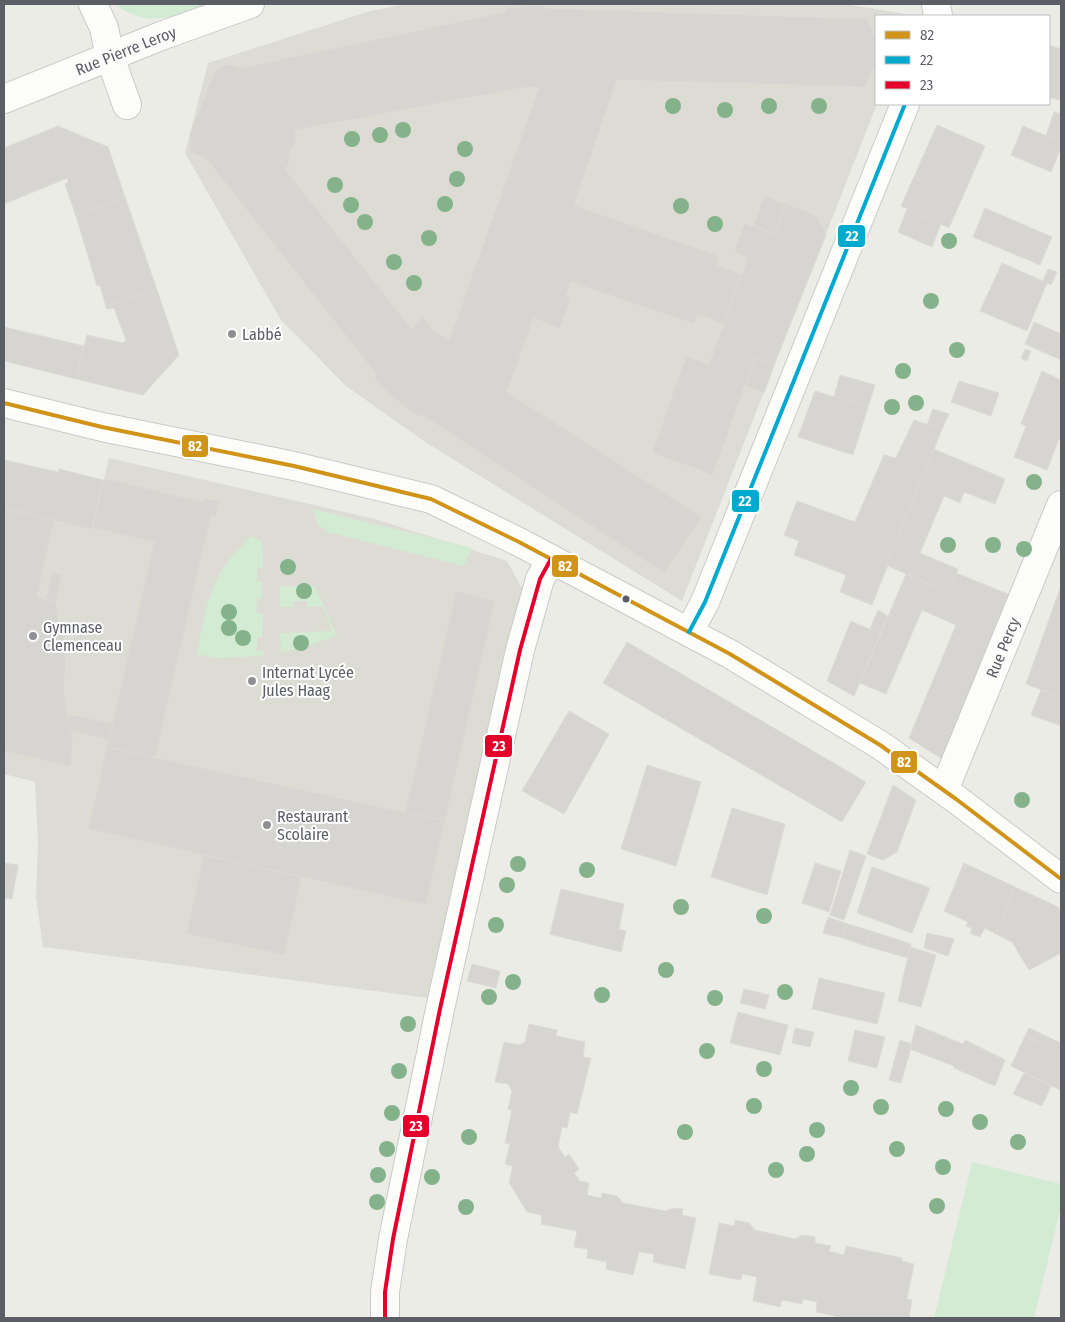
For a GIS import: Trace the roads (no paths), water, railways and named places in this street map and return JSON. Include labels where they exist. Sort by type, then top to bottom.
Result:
[{"type":"street","points":[[93,4],[104,28],[110,57],[126,105]]},
{"type":"street","name":"Rue Pierre Leroy","points":[[4,99],[250,4]]},
{"type":"street","points":[[689,632],[705,602],[905,105]]},
{"type":"street","points":[[4,403],[102,427],[294,466],[431,499],[551,559],[730,654],[880,745],[944,790],[1061,879]]},
{"type":"street","name":"Rue Percy","points":[[944,790],[1061,505]]},
{"type":"street","points":[[385,1318],[385,1292],[393,1239],[440,1009],[520,650],[540,579],[551,559]]},
{"type":"place","name":"Labbé","points":[[232,334]]},
{"type":"place","name":"Gymnase Clemenceau","points":[[33,636]]},
{"type":"place","name":"Internat Lycée Jules Haag","points":[[252,681]]},
{"type":"place","name":"Restaurant Scolaire","points":[[267,825]]}]
